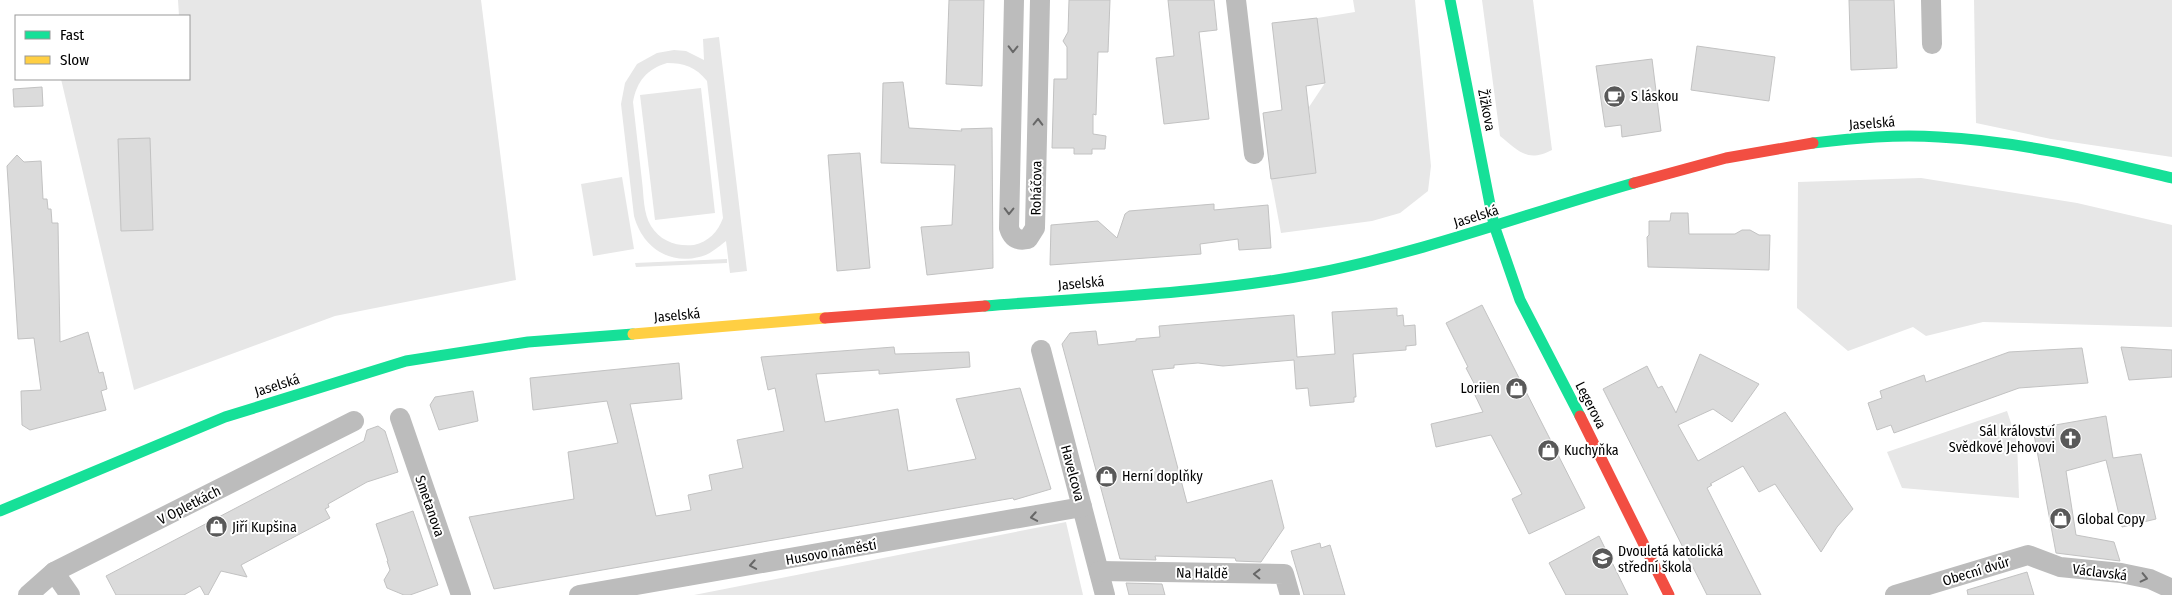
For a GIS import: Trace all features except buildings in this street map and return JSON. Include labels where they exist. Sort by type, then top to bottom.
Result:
[{"type":"street","name":"Roháčova","points":[[1014,0],[1009,228],[1011,234],[1016,239],[1022,240],[1028,239],[1036,228],[1040,0]]},
{"type":"street","points":[[1236,0],[1254,154]]},
{"type":"street","name":"Žižkova","points":[[1450,0],[1494,225]]},
{"type":"street","points":[[1931,0],[1932,44]]},
{"type":"street","name":"Jaselská","points":[[0,511],[225,417],[406,360],[528,342],[1246,285],[1317,273],[1435,244],[1667,173],[1795,145],[1854,138],[1952,137],[2021,145],[2172,178]]},
{"type":"street","name":"Legerova","points":[[1494,225],[1520,300],[1669,595]]},
{"type":"street","name":"Havelcova","points":[[1041,350],[1105,595]]},
{"type":"street","name":"Smetanova","points":[[400,418],[461,595]]},
{"type":"street","name":"V Opletkách","points":[[28,595],[54,572],[354,421]]},
{"type":"street","name":"Husovo náměstí","points":[[579,595],[1082,508]]},
{"type":"street","name":"Václavská","points":[[2028,555],[2060,567],[2150,579],[2172,589]]},
{"type":"street","name":"Obecní dvůr","points":[[1895,595],[2028,555]]},
{"type":"street","name":"Na Haldě","points":[[1099,571],[1284,574],[1290,595]]},
{"type":"street","points":[[54,572],[70,595]]},
{"type":"shaded area","points":[[178,0],[481,0],[516,280],[335,316],[134,390],[61,80],[190,80],[190,15],[179,15]]},
{"type":"shaded area","points":[[1353,0],[1415,0],[1431,166],[1428,191],[1400,213],[1372,221],[1281,233],[1271,179],[1316,173],[1309,107],[1325,83],[1317,18],[1355,12]]},
{"type":"shaded area","points":[[1482,0],[1533,0],[1552,150],[1543,154],[1524,154],[1500,136]]},
{"type":"shaded area","points":[[1974,0],[2172,0],[2172,157],[2051,139],[1976,123]]},
{"type":"shaded area","points":[[719,37],[747,271],[730,273],[726,241],[710,253],[688,259],[677,258],[658,251],[643,236],[634,216],[621,104],[625,83],[637,64],[657,53],[674,50],[686,51],[704,60],[703,39]],"holes":[[[667,63],[694,69],[707,81],[723,218],[712,236],[694,245],[675,244],[659,236],[648,221],[644,204],[633,102],[640,82],[649,72]]]},
{"type":"shaded area","points":[[701,88],[715,213],[655,220],[640,95]]},
{"type":"shaded area","points":[[622,177],[634,249],[593,256],[581,184]]},
{"type":"shaded area","points":[[1921,178],[2077,203],[2172,225],[2172,327],[1983,322],[1926,336],[1913,327],[1848,351],[1797,308],[1798,182]]},
{"type":"shaded area","points":[[727,259],[727,263],[636,267],[635,263]]},
{"type":"shaded area","points":[[2007,411],[2017,441],[2019,498],[1902,488],[1887,452]]},
{"type":"shaded area","points":[[1066,522],[1083,595],[694,595]]},
{"type":"traffic: fast","points":[[1450,0],[1494,225],[1520,300],[1580,416]]},
{"type":"traffic: fast","points":[[1813,143],[1892,136],[1969,139],[2056,152],[2172,178]]},
{"type":"traffic: fast","points":[[985,306],[1235,286],[1317,273],[1437,243],[1634,183]]},
{"type":"traffic: fast","points":[[0,511],[225,417],[406,361],[528,342],[633,334]]},
{"type":"traffic: slow","points":[[633,334],[825,318]]},
{"type":"traffic: jam","points":[[1634,183],[1726,158],[1813,143]]},
{"type":"traffic: jam","points":[[825,318],[985,306]]},
{"type":"traffic: jam","points":[[1580,416],[1669,595]]},
{"type":"place","name":"S láskou","points":[[1615,96]]},
{"type":"place","name":"Loriien","points":[[1516,388]]},
{"type":"place","name":"Sál království Svědkové Jehovovi","points":[[2071,439]]},
{"type":"place","name":"Kuchyňka","points":[[1548,450]]},
{"type":"place","name":"Herní doplňky","points":[[1106,476]]},
{"type":"place","name":"Global Copy","points":[[2061,519]]},
{"type":"place","name":"Jiří Kupšina","points":[[216,527]]},
{"type":"place","name":"Dvouletá katolická střední škola","points":[[1602,559]]}]
